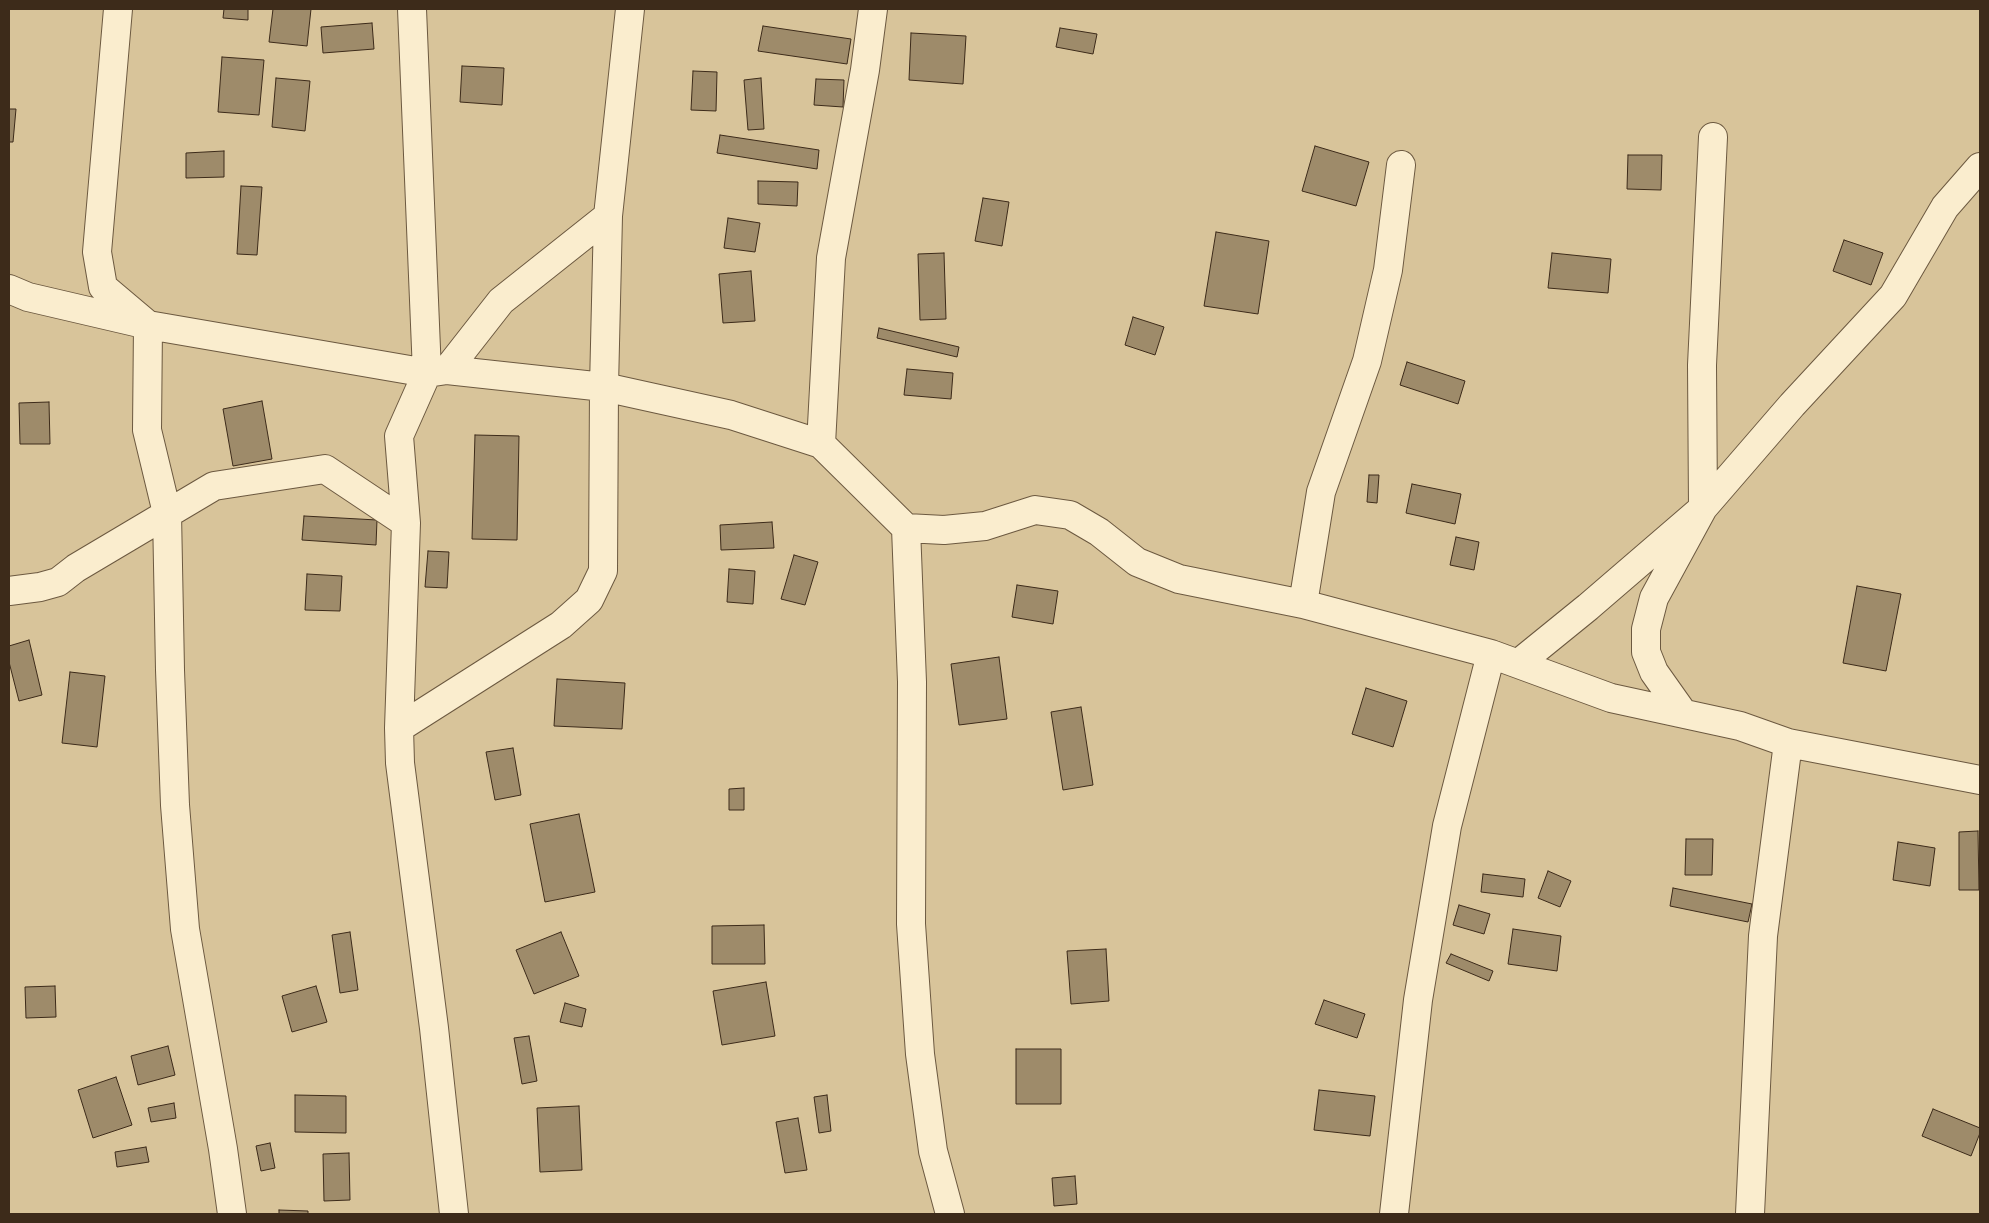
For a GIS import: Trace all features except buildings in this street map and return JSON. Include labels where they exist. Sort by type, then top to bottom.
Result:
[{"type":"street","points":[[118,9],[97,252],[103,287],[148,325]]},
{"type":"street","points":[[412,9],[437,372]]},
{"type":"street","points":[[399,728],[561,625],[589,600],[603,572],[604,387],[608,216],[630,9]]},
{"type":"street","points":[[821,444],[830,258],[865,70],[873,9]]},
{"type":"street","points":[[1683,713],[1654,672],[1646,652],[1646,629],[1654,598],[1703,508],[1702,365],[1714,137]]},
{"type":"street","points":[[1303,604],[1321,492],[1367,361],[1388,270],[1401,165]]},
{"type":"street","points":[[1519,663],[1588,607],[1703,508],[1792,405],[1893,296],[1945,207],[1980,167]]},
{"type":"street","points":[[454,1214],[434,1028],[400,763],[399,728],[406,524],[399,436],[437,372],[502,301],[608,216]]},
{"type":"street","points":[[9,290],[28,297],[148,325],[437,372],[604,387],[731,415],[821,444],[906,528],[944,530],[985,526],[1035,510],[1070,515],[1099,532],[1137,562],[1179,579],[1303,604],[1491,654],[1611,698],[1740,726],[1788,743],[1980,780]]},
{"type":"street","points":[[148,325],[147,430],[167,513],[170,670],[175,786],[185,929],[223,1149],[232,1214]]},
{"type":"street","points":[[9,592],[58,582],[76,568],[214,486],[325,469],[406,524]]},
{"type":"street","points":[[906,528],[912,682],[911,924],[920,1054],[933,1151],[950,1214]]},
{"type":"street","points":[[1394,1214],[1418,1000],[1447,826],[1491,654]]},
{"type":"street","points":[[1750,1214],[1763,936],[1788,743]]},
{"type":"shaded area","points":[[9,9],[1980,9],[1980,1214],[9,1214]]}]
